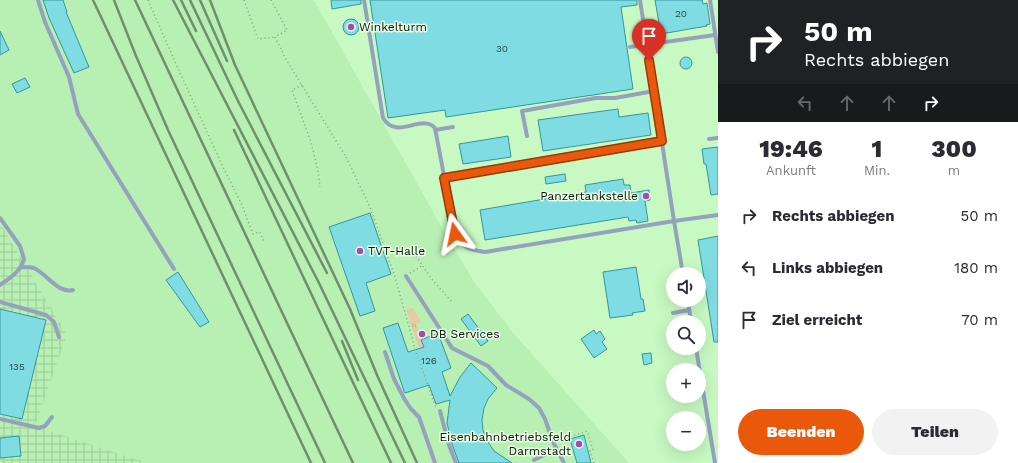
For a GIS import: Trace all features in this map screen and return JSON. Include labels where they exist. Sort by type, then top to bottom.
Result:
[{"type":"lane","points":[[38,0],[45,22],[69,77],[78,114],[174,269]]},
{"type":"lane","points":[[364,0],[383,118],[387,124],[394,128],[425,123],[433,126],[455,234],[468,249],[485,252],[718,215]]},
{"type":"lane","points":[[640,0],[682,267]]},
{"type":"lane","points":[[710,0],[718,52]]},
{"type":"lane","points":[[630,47],[715,35]]},
{"type":"lane","points":[[527,136],[522,111],[596,98],[615,98],[654,91]]},
{"type":"lane","points":[[435,130],[453,127]]},
{"type":"lane","points":[[709,139],[718,138]]},
{"type":"lane","points":[[444,178],[662,141]]},
{"type":"lane","points":[[0,218],[22,250],[24,259],[21,267],[13,276],[0,285]]},
{"type":"lane","points":[[21,267],[35,269],[63,290],[73,290]]},
{"type":"lane","points":[[406,276],[452,348],[488,366],[506,385],[529,399],[539,408],[545,419],[556,449],[564,463]]},
{"type":"lane","points":[[0,302],[46,315],[54,322],[59,337]]},
{"type":"lane","points":[[689,307],[690,315]]},
{"type":"lane","points":[[673,313],[689,310]]},
{"type":"lane","points":[[385,352],[394,379],[411,410],[419,417],[435,463]]},
{"type":"lane","points":[[697,355],[715,463]]},
{"type":"lane","points":[[440,411],[449,445],[456,463]]},
{"type":"lane","points":[[0,419],[39,428],[46,426],[52,417]]},
{"type":"lane","points":[[534,460],[556,449]]},
{"type":"path","points":[[148,0],[176,64],[241,203],[253,234],[260,232],[264,242]]},
{"type":"path","points":[[244,0],[258,39],[275,37],[287,30],[271,0]]},
{"type":"path","points":[[275,37],[302,85],[346,157],[370,207],[395,277],[416,352],[435,407],[440,411]]},
{"type":"path","points":[[302,85],[292,90],[311,142],[320,187]]},
{"type":"path","points":[[406,250],[409,254],[413,251],[430,277],[454,303]]},
{"type":"path","points":[[562,438],[586,431],[593,450],[590,451],[594,463]]},
{"type":"shaded area","points":[[0,0],[312,0],[315,2],[474,282],[514,334],[629,463],[147,463],[35,426],[67,335],[0,241]]},
{"type":"shaded area","points":[[0,223],[67,335],[35,426],[147,463],[0,463]]},
{"type":"green space","points":[[413,308],[421,322],[416,324],[424,347],[419,348],[406,310]]},
{"type":"building","points":[[43,0],[63,0],[66,12],[89,67],[74,73],[49,18]]},
{"type":"building","points":[[331,0],[361,0],[361,4],[332,9]]},
{"type":"building","points":[[370,0],[637,0],[637,5],[621,7],[633,89],[446,117],[445,110],[388,118]]},
{"type":"building","points":[[655,0],[702,0],[703,4],[707,3],[710,24],[706,25],[707,26],[661,34]]},
{"type":"building","name":"Winkelturm","points":[[351,19],[358,24],[359,27],[354,34],[351,35],[344,30],[343,27],[348,20]]},
{"type":"building","points":[[0,31],[9,50],[0,55]]},
{"type":"building","points":[[688,57],[691,58],[691,68],[684,69],[681,68],[680,61],[681,58]]},
{"type":"building","points":[[25,78],[30,87],[17,93],[12,84]]},
{"type":"building","points":[[618,109],[619,117],[648,113],[651,135],[543,151],[538,120]]},
{"type":"building","points":[[508,136],[511,157],[463,164],[459,144]]},
{"type":"building","points":[[718,147],[718,194],[711,195],[702,149]]},
{"type":"building","points":[[565,174],[566,181],[546,184],[545,177]]},
{"type":"building","points":[[623,179],[624,185],[630,185],[631,193],[649,190],[650,200],[645,201],[648,221],[637,223],[636,220],[629,221],[628,217],[485,240],[480,210],[586,192],[585,185]]},
{"type":"building","name":"TVT-Halle","points":[[370,213],[391,274],[366,283],[375,311],[360,316],[329,227]]},
{"type":"building","points":[[718,236],[718,342],[714,342],[706,291],[706,267],[702,267],[698,240]]},
{"type":"building","points":[[636,267],[641,299],[643,299],[645,311],[632,313],[633,315],[610,318],[603,272]]},
{"type":"building","points":[[178,272],[209,322],[200,327],[166,280]]},
{"type":"building","points":[[0,309],[46,320],[22,419],[0,414]]},
{"type":"building","points":[[468,314],[488,341],[481,346],[461,319]]},
{"type":"building","points":[[398,323],[408,352],[424,347],[421,340],[438,333],[451,368],[442,372],[450,396],[460,377],[471,363],[497,388],[488,399],[484,408],[482,420],[483,430],[486,439],[494,451],[512,463],[459,463],[452,444],[447,423],[450,400],[436,404],[429,385],[405,393],[404,391],[383,328]]},
{"type":"building","points":[[594,330],[596,334],[600,331],[605,339],[602,342],[607,349],[594,358],[581,339]]},
{"type":"building","points":[[651,353],[652,363],[644,365],[642,354]]},
{"type":"building","name":"Eisenbahnbetriebsfeld Darmstadt","points":[[584,435],[591,463],[577,463],[570,439]]},
{"type":"building","points":[[19,436],[21,456],[0,458],[0,438]]},
{"type":"railway","points":[[93,0],[311,463]]},
{"type":"railway","points":[[114,0],[168,130],[325,463]]},
{"type":"railway","points":[[135,0],[353,463]]},
{"type":"railway","points":[[173,0],[318,281],[405,463]]},
{"type":"railway","points":[[181,0],[196,31]]},
{"type":"railway","points":[[190,0],[238,101],[327,273]]},
{"type":"railway","points":[[200,0],[227,61]]},
{"type":"railway","points":[[210,0],[235,65],[350,309],[377,375],[417,463]]},
{"type":"railway","points":[[234,130],[391,463]]},
{"type":"railway","points":[[342,341],[358,380]]},
{"type":"place","name":"Winkelturm","points":[[351,27]]},
{"type":"place","name":"Panzertankstelle","points":[[646,196]]},
{"type":"place","name":"TVT-Halle","points":[[360,251]]},
{"type":"place","name":"DB Services","points":[[422,334]]},
{"type":"place","name":"Eisenbahnbetriebsfeld Darmstadt","points":[[579,444]]},
{"type":"route","points":[[455,234],[444,178],[662,141],[649,60]]}]
